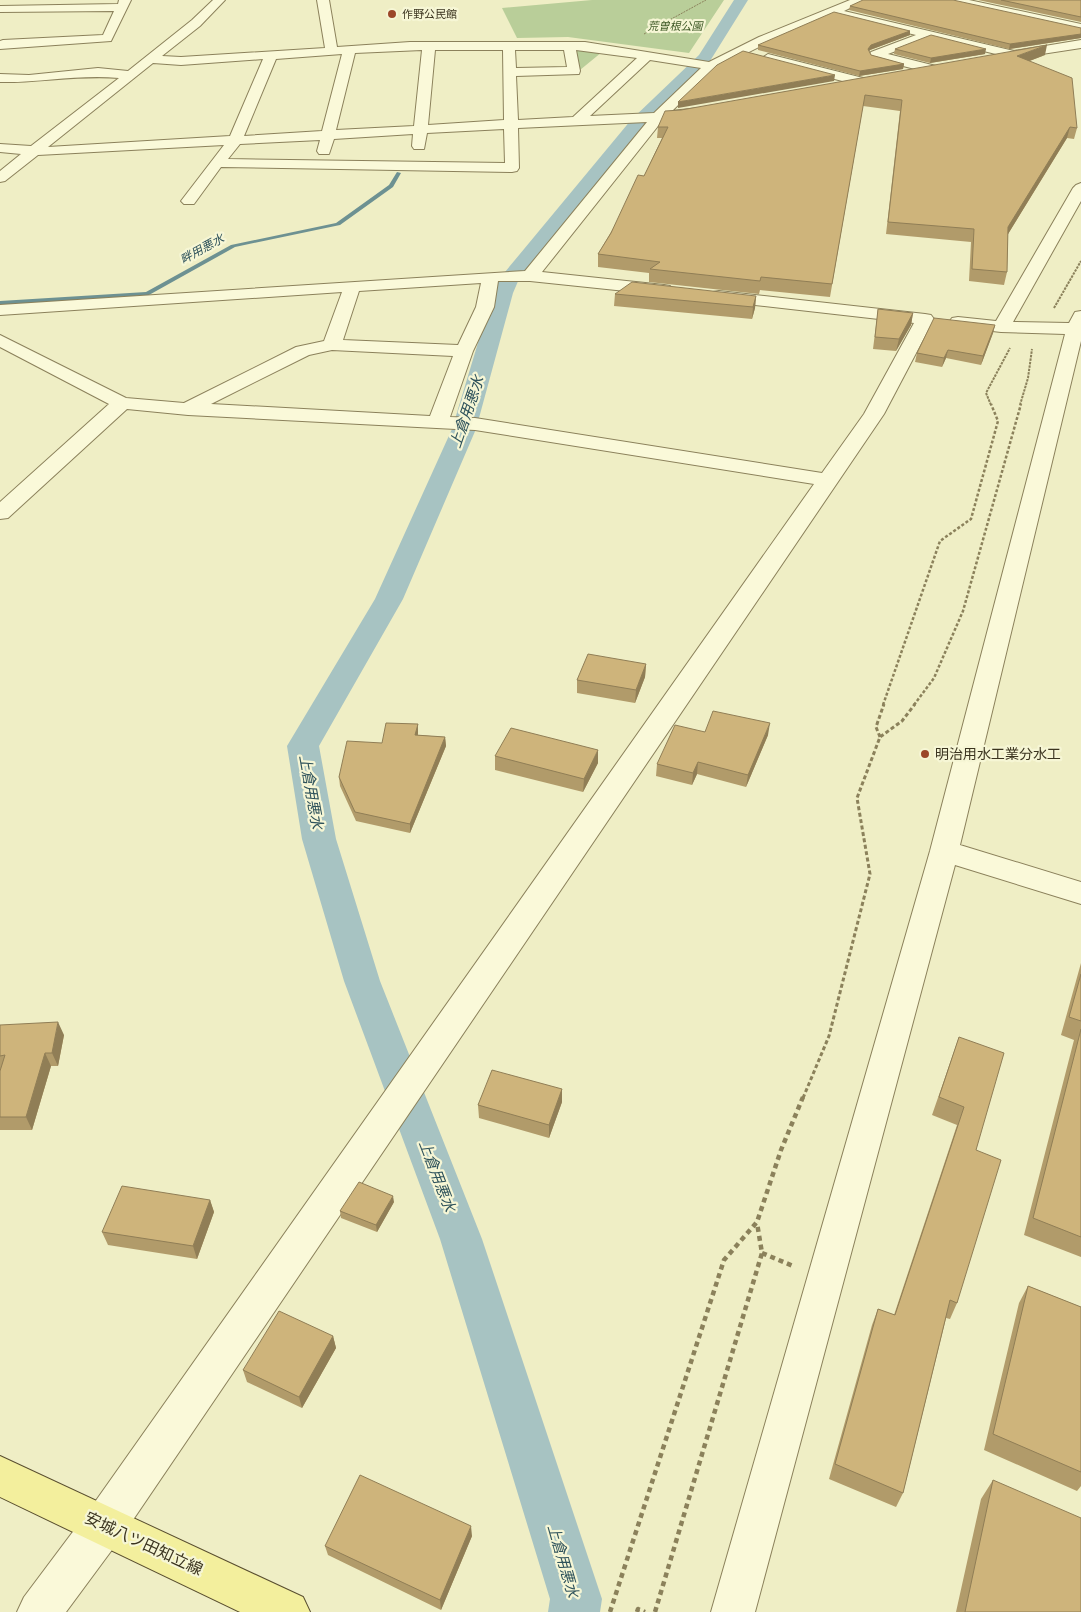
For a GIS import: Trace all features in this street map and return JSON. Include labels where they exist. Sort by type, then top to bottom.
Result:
[{"type":"main road","name":"安城八ツ田知立線","points":[[0,1476],[288,1612]]},
{"type":"street","points":[[0,178],[151,59],[196,22],[219,0]]},
{"type":"street","points":[[323,0],[332,51]]},
{"type":"street","points":[[530,276],[658,117],[711,66],[739,51],[860,0]]},
{"type":"street","points":[[953,0],[1081,28]]},
{"type":"street","points":[[981,17],[1016,3]]},
{"type":"street","points":[[0,9],[123,4],[107,38],[0,45]]},
{"type":"street","points":[[834,12],[1013,54]]},
{"type":"street","points":[[933,64],[908,69],[876,55],[953,28]]},
{"type":"street","points":[[945,49],[963,42]]},
{"type":"street","points":[[986,59],[1081,44]]},
{"type":"street","points":[[151,59],[181,61],[350,49],[429,46],[585,46],[711,66]]},
{"type":"street","points":[[416,167],[422,130],[429,46]]},
{"type":"street","points":[[217,163],[512,168],[509,46]]},
{"type":"street","points":[[510,72],[574,71],[570,46]]},
{"type":"street","points":[[320,164],[350,49]]},
{"type":"street","points":[[739,51],[862,82]]},
{"type":"street","points":[[189,201],[235,141],[271,56]]},
{"type":"street","points":[[578,120],[647,56]]},
{"type":"street","points":[[0,78],[29,79],[98,72],[131,75]]},
{"type":"street","points":[[14,89],[29,79]]},
{"type":"street","points":[[828,89],[879,79]]},
{"type":"street","points":[[0,148],[33,151],[235,141],[328,134],[658,117],[708,110]]},
{"type":"street","points":[[0,139],[48,139]]},
{"type":"street","points":[[1002,326],[1081,188]]},
{"type":"street","points":[[0,310],[530,276],[678,292]]},
{"type":"street","points":[[445,423],[464,351],[497,277]]},
{"type":"street","points":[[332,345],[352,287]]},
{"type":"street","points":[[698,294],[1002,326],[1042,328],[1079,325],[944,851],[732,1612]]},
{"type":"street","points":[[39,1612],[105,1524],[388,1112],[874,414],[925,319]]},
{"type":"street","points":[[0,340],[122,403],[188,409],[474,424],[827,480]]},
{"type":"street","points":[[188,409],[302,350],[332,345],[464,351]]},
{"type":"street","points":[[0,513],[122,403]]},
{"type":"street","points":[[944,851],[1081,893]]},
{"type":"path","points":[[615,50],[706,0]]},
{"type":"path","points":[[610,1612],[724,1260],[757,1222],[781,1150],[829,1036],[870,874],[857,798],[880,737],[902,721],[934,678],[963,611],[1028,378],[1032,349],[1081,261]]},
{"type":"path","points":[[880,737],[876,727],[940,541],[971,519],[998,421],[986,393],[1022,327]]},
{"type":"path","points":[[655,1612],[762,1253],[757,1222]]},
{"type":"path","points":[[637,1612],[638,1609],[645,1612]]},
{"type":"green space","name":"荒曽根公園","points":[[592,0],[724,0],[689,53],[568,37],[517,38],[502,8]]},
{"type":"green space","points":[[573,48],[602,52],[580,70]]},
{"type":"building","points":[[863,0],[953,0],[1081,28],[1081,34],[1010,44],[850,6]]},
{"type":"building","points":[[1001,0],[1081,0],[1081,17]]},
{"type":"building","points":[[834,12],[910,31],[871,45],[868,49],[871,55],[904,64],[860,71],[758,45]]},
{"type":"building","points":[[931,35],[986,49],[931,58],[895,49]]},
{"type":"building","points":[[1047,45],[1017,56],[1072,78],[1077,128],[1070,127],[1008,227],[1007,272],[972,269],[974,229],[888,222],[902,100],[865,95],[832,284],[761,277],[760,281],[650,269],[660,262],[598,254],[611,233],[638,175],[644,176],[668,127],[658,127],[665,111],[681,110]]},
{"type":"building","points":[[743,51],[835,75],[678,102],[717,65]]},
{"type":"building","points":[[632,282],[756,296],[753,307],[615,294]]},
{"type":"building","points":[[878,309],[913,313],[899,339],[875,337]]},
{"type":"building","points":[[934,318],[995,325],[983,356],[948,350],[944,358],[917,353]]},
{"type":"building","points":[[588,654],[646,664],[636,690],[577,680]]},
{"type":"building","points":[[713,711],[770,723],[748,775],[698,762],[693,773],[657,764],[675,725],[705,732]]},
{"type":"building","points":[[386,723],[418,724],[415,735],[445,737],[410,824],[355,812],[339,777],[347,741],[382,743]]},
{"type":"building","points":[[511,728],[598,750],[584,779],[495,756]]},
{"type":"building","points":[[1081,974],[1081,1021],[1069,1017]]},
{"type":"building","points":[[58,1022],[52,1053],[45,1053],[26,1117],[0,1117],[0,1071],[5,1055],[0,1056],[0,1025]]},
{"type":"building","points":[[1081,1029],[1081,1237],[1033,1218]]},
{"type":"building","points":[[959,1037],[1004,1053],[976,1150],[1001,1160],[957,1303],[950,1300],[903,1493],[835,1464],[878,1309],[895,1315],[964,1107],[939,1097]]},
{"type":"building","points":[[492,1070],[562,1089],[549,1125],[478,1105]]},
{"type":"building","points":[[359,1182],[393,1196],[376,1225],[340,1211]]},
{"type":"building","points":[[122,1186],[210,1200],[193,1246],[102,1232]]},
{"type":"building","points":[[1028,1286],[1081,1307],[1081,1472],[993,1434]]},
{"type":"building","points":[[279,1311],[333,1336],[299,1397],[243,1370]]},
{"type":"building","points":[[360,1475],[471,1526],[440,1600],[325,1546]]},
{"type":"building","points":[[993,1480],[1081,1518],[1081,1612],[965,1612]]},
{"type":"waterway","name":"上倉用悪水","points":[[574,1612],[576,1599],[461,1239],[362,981],[319,839],[303,746],[389,599],[464,429],[503,293],[510,278],[637,123],[705,58],[741,0]]},
{"type":"waterway","name":"畔用悪水","points":[[0,303],[147,294],[233,246],[338,224],[391,186],[399,173]]},
{"type":"place","name":"作野公民館","points":[[392,14]]},
{"type":"place","name":"明治用水工業分水工","points":[[925,754]]}]
